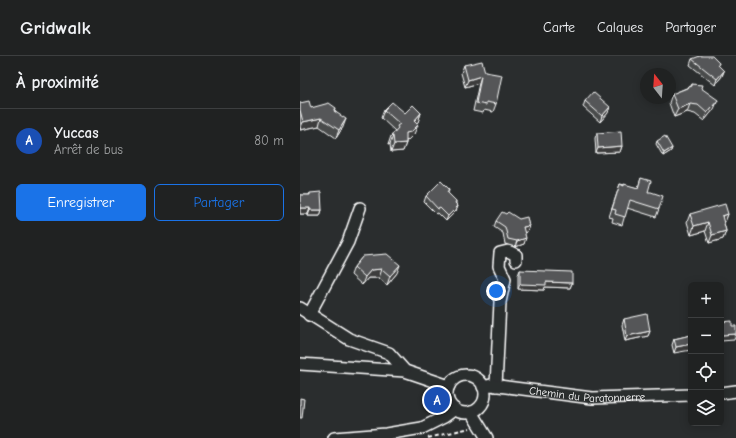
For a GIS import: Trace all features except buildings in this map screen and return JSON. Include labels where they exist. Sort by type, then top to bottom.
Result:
[{"type":"street","points":[[360,208],[348,242],[304,312],[348,339],[389,353],[405,371]]},
{"type":"street","points":[[496,386],[500,302],[505,279],[499,266],[500,253],[508,251],[516,255],[516,260]]},
{"type":"street","points":[[300,364],[405,371],[449,386]]},
{"type":"street","points":[[462,376],[471,376],[478,380],[483,387],[485,393],[484,399],[477,409],[471,412],[462,412],[455,409],[449,402],[447,394],[449,386],[455,379],[462,376]]},
{"type":"street","name":"Chemin du Paratonnerre","points":[[483,387],[491,385],[592,398],[688,395]]},
{"type":"street","points":[[724,393],[736,391]]},
{"type":"street","points":[[334,438],[386,434],[422,428],[444,417],[455,409]]},
{"type":"street","points":[[471,412],[487,438]]},
{"type":"path","points":[[428,438],[479,425]]},
{"type":"place","name":"Yuccas","points":[[437,400]]}]
